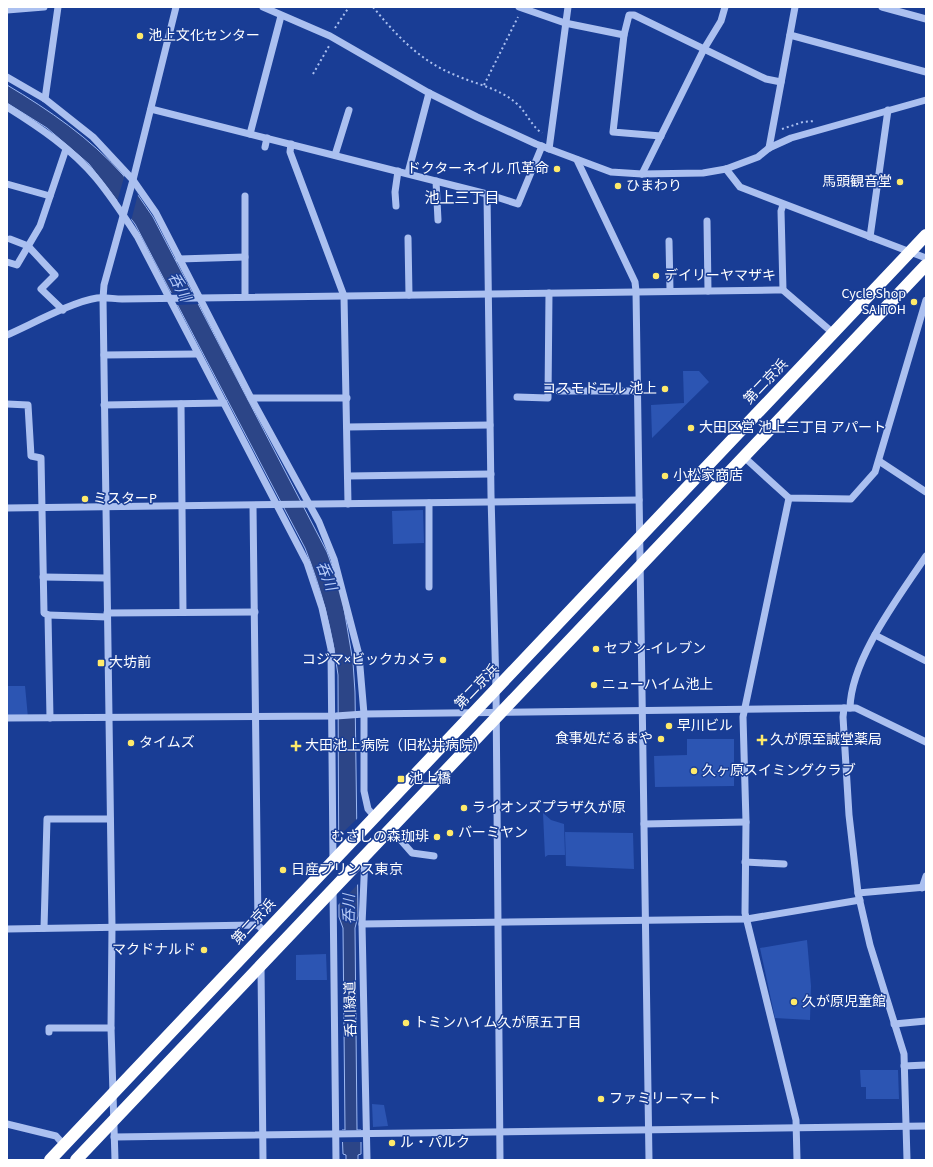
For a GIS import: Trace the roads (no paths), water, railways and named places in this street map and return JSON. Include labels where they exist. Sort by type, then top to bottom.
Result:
[{"type":"highway","name":"第二京浜","points":[[50,1160],[113,1094],[262,928],[335,858],[375,817],[926,236]]},
{"type":"highway","points":[[76,1160],[926,265]]},
{"type":"street","points":[[7,10],[44,7]]},
{"type":"street","points":[[45,99],[58,7]]},
{"type":"street","points":[[115,1160],[111,1028],[112,927],[103,298],[104,285],[151,109],[176,7]]},
{"type":"street","points":[[263,7],[332,37],[429,92],[478,117],[545,147],[612,172],[642,174],[703,173],[726,169],[758,157],[769,148],[791,138],[926,100]]},
{"type":"street","points":[[151,109],[240,135],[250,134],[267,138],[408,173],[487,194],[518,204],[545,147],[552,138],[568,7]]},
{"type":"street","points":[[642,174],[704,49],[721,21],[725,7]]},
{"type":"street","points":[[769,148],[795,7]]},
{"type":"street","points":[[882,7],[926,19]]},
{"type":"street","points":[[521,8],[565,23],[624,35]]},
{"type":"street","points":[[660,136],[613,132],[624,35],[629,16],[634,15],[766,79],[781,82]]},
{"type":"street","points":[[250,134],[282,16]]},
{"type":"street","points":[[790,35],[926,72]]},
{"type":"street","points":[[7,77],[45,99],[92,137],[132,182],[156,213],[198,298],[327,540],[334,559],[359,655],[364,791],[368,809],[375,817]]},
{"type":"street","points":[[408,173],[429,92]]},
{"type":"street","points":[[7,107],[41,128],[66,149],[95,177],[124,213],[171,298],[198,354],[307,563],[322,608],[331,649],[334,716],[335,858]]},
{"type":"street","points":[[335,155],[349,110]]},
{"type":"street","points":[[870,237],[888,110]]},
{"type":"street","points":[[265,147],[267,138]]},
{"type":"street","points":[[290,144],[290,152],[344,296],[348,504]]},
{"type":"street","points":[[7,262],[17,265],[40,226],[66,149]]},
{"type":"street","points":[[577,160],[635,282],[636,291],[649,1160]]},
{"type":"street","points":[[726,169],[740,187],[926,258]]},
{"type":"street","points":[[396,206],[395,192],[398,171]]},
{"type":"street","points":[[436,181],[438,220]]},
{"type":"street","points":[[7,184],[50,196]]},
{"type":"street","points":[[487,194],[490,474],[497,715],[497,923],[500,1160]]},
{"type":"street","points":[[245,296],[246,196]]},
{"type":"street","points":[[783,290],[781,211],[784,205]]},
{"type":"street","points":[[707,222],[708,290]]},
{"type":"street","points":[[408,238],[409,295]]},
{"type":"street","points":[[10,239],[28,246],[55,275],[41,289],[63,310]]},
{"type":"street","points":[[669,241],[670,290]]},
{"type":"street","points":[[179,259],[245,257]]},
{"type":"street","points":[[7,335],[63,310],[96,298],[488,294],[507,291],[549,293],[670,290],[783,290],[833,333]]},
{"type":"street","points":[[517,397],[548,398],[549,293]]},
{"type":"street","points":[[744,457],[789,498],[851,499],[875,472],[926,300]]},
{"type":"street","points":[[104,355],[198,354]]},
{"type":"street","points":[[559,391],[638,391]]},
{"type":"street","points":[[251,398],[347,398]]},
{"type":"street","points":[[104,405],[224,403]]},
{"type":"street","points":[[7,404],[28,405],[31,456],[41,458],[44,613],[48,615],[107,615],[183,612],[255,612]]},
{"type":"street","points":[[181,404],[183,612]]},
{"type":"street","points":[[347,427],[490,425]]},
{"type":"street","points":[[879,461],[926,492]]},
{"type":"street","points":[[348,476],[490,474]]},
{"type":"street","points":[[789,498],[743,717],[746,822],[745,913],[796,1128],[797,1160]]},
{"type":"street","points":[[7,508],[278,506],[639,500]]},
{"type":"street","points":[[429,503],[429,587]]},
{"type":"street","points":[[7,929],[112,927],[262,928],[253,506]]},
{"type":"street","points":[[907,1160],[904,1054],[870,945],[858,893],[850,815],[843,717],[863,655],[926,556]]},
{"type":"street","points":[[918,567],[926,569]]},
{"type":"street","points":[[43,577],[106,578]]},
{"type":"street","points":[[48,615],[50,718]]},
{"type":"street","points":[[876,635],[926,661]]},
{"type":"street","points":[[7,718],[334,716],[473,713],[497,715],[856,708],[926,742]]},
{"type":"street","points":[[44,928],[46,819],[110,819]]},
{"type":"street","points":[[644,824],[746,822]]},
{"type":"street","points":[[391,829],[412,853],[434,856]]},
{"type":"street","name":"呑川緑道","points":[[362,860],[364,1134],[367,1160]]},
{"type":"street","points":[[745,862],[784,864]]},
{"type":"street","points":[[858,893],[924,888],[926,876]]},
{"type":"street","points":[[335,887],[338,1135],[336,1160]]},
{"type":"street","points":[[362,924],[747,919],[860,900]]},
{"type":"street","points":[[261,965],[263,1160]]},
{"type":"street","points":[[894,1024],[926,1021]]},
{"type":"street","points":[[49,1032],[50,1028],[111,1028]]},
{"type":"street","points":[[904,1066],[926,1065]]},
{"type":"street","points":[[7,1124],[56,1136],[64,1145]]},
{"type":"street","points":[[114,1136],[338,1135],[499,1131],[926,1126]]},
{"type":"water","name":"呑川","points":[[7,85],[38,104],[97,149],[123,175],[153,217],[327,552],[341,591],[353,662],[355,692],[358,916],[355,928],[357,1130],[361,1130],[361,1154],[358,1155],[358,1160],[346,1160],[346,1155],[343,1154],[342,1130],[345,1130],[343,928],[339,917],[338,675],[326,610],[305,548],[135,224],[89,164],[47,128],[7,103]]},
{"type":"place","name":"池上文化センター","points":[[140,36]]},
{"type":"place","name":"ドクターネイル 爪革命","points":[[557,169]]},
{"type":"place","name":"馬頭観音堂","points":[[900,182]]},
{"type":"place","name":"ひまわり","points":[[618,186]]},
{"type":"place","name":"デイリーヤマザキ","points":[[656,276]]},
{"type":"place","name":"Cycle Shop SAITOH","points":[[914,302]]},
{"type":"place","name":"コスモドエル 池上","points":[[665,389]]},
{"type":"place","name":"大田区営 池上三丁目 アパート","points":[[691,428]]},
{"type":"place","name":"小松家商店","points":[[665,476]]},
{"type":"place","name":"ミスターP","points":[[85,499]]},
{"type":"place","name":"セブン-イレブン","points":[[596,649]]},
{"type":"place","name":"コジマ×ビックカメラ","points":[[443,660]]},
{"type":"place","name":"大坊前","points":[[101,663]]},
{"type":"place","name":"ニューハイム池上","points":[[594,685]]},
{"type":"place","name":"早川ビル","points":[[669,726]]},
{"type":"place","name":"食事処だるまや","points":[[661,739]]},
{"type":"place","name":"久が原至誠堂薬局","points":[[762,740]]},
{"type":"place","name":"タイムズ","points":[[131,743]]},
{"type":"place","name":"大田池上病院（旧松井病院）","points":[[296,746]]},
{"type":"place","name":"久ヶ原スイミングクラブ","points":[[694,771]]},
{"type":"place","name":"池上橋","points":[[401,779]]},
{"type":"place","name":"ライオンズプラザ久が原","points":[[464,808]]},
{"type":"place","name":"バーミヤン","points":[[450,833]]},
{"type":"place","name":"むさしの森珈琲","points":[[437,837]]},
{"type":"place","name":"日産プリンス東京","points":[[283,870]]},
{"type":"place","name":"マクドナルド","points":[[204,950]]},
{"type":"place","name":"久が原児童館","points":[[794,1002]]},
{"type":"place","name":"トミンハイム久が原五丁目","points":[[406,1023]]},
{"type":"place","name":"ファミリーマート","points":[[601,1099]]},
{"type":"place","name":"ル・パルク","points":[[392,1143]]},
{"type":"district","name":"池上三丁目","points":[[462,198]]}]
